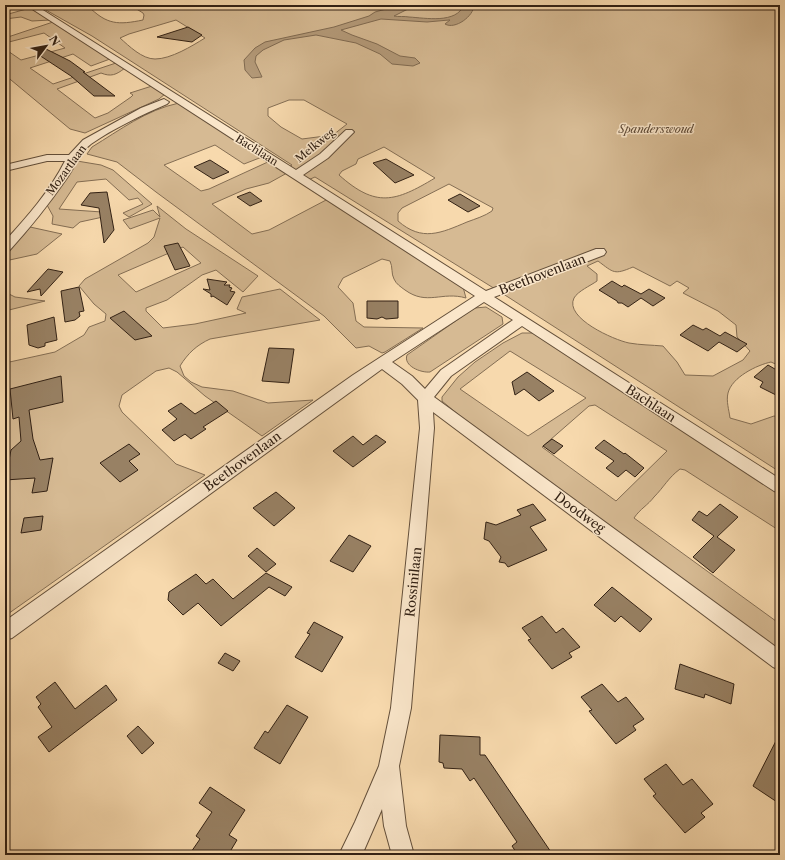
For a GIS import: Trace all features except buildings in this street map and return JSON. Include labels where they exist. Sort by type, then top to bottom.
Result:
[{"type":"street","name":"Bachlaan","points":[[30,5],[484,296]]},
{"type":"street","name":"Mozartlaan","points":[[5,248],[27,224],[63,176],[72,158],[86,142],[144,110],[164,102]]},
{"type":"street","name":"Melkweg","points":[[296,175],[313,165],[329,152],[349,132]]},
{"type":"street","points":[[5,168],[47,158],[72,158]]},
{"type":"street","name":"Beethovenlaan","points":[[5,632],[382,362],[484,296],[600,252]]},
{"type":"street","name":"Beethovenlaan","points":[[484,296],[522,320]]},
{"type":"street","name":"Bachlaan","points":[[522,320],[780,487]]},
{"type":"street","points":[[425,398],[446,373],[522,320]]},
{"type":"street","name":"Doodweg","points":[[382,362],[408,380],[425,398],[780,661]]},
{"type":"street","name":"Rossinilaan","points":[[350,855],[363,830],[389,766],[401,708],[427,428],[425,398]]},
{"type":"street","name":"Rossinilaan","points":[[389,766],[395,826],[403,855]]},
{"type":"green space","name":"Spanderswoud","points":[[37,5],[58,5],[67,8],[88,6],[107,20],[127,23],[143,20],[144,15],[130,5],[780,5],[780,366],[771,362],[752,369],[734,382],[730,387],[727,399],[730,418],[751,424],[774,416],[780,417],[780,472],[508,297],[315,177],[308,180],[287,168],[292,165],[92,36]],"holes":[[[176,20],[205,38],[168,57],[155,59],[145,57],[120,38]],[[289,100],[304,100],[347,124],[333,135],[302,139],[281,127],[268,116],[268,108]],[[384,147],[435,178],[421,186],[397,196],[386,198],[375,197],[352,186],[339,175],[342,171],[356,164],[358,159]],[[449,184],[493,208],[492,211],[480,217],[432,234],[415,232],[407,228],[398,221],[398,213],[402,208]],[[598,261],[614,272],[633,267],[670,286],[677,281],[689,288],[683,293],[718,311],[736,325],[737,337],[750,351],[743,360],[713,376],[685,375],[677,362],[663,346],[629,343],[613,338],[592,327],[576,313],[573,306],[574,298],[581,291],[597,281],[597,274],[587,266]]]},
{"type":"green space","points":[[30,8],[50,20],[32,21],[21,17],[5,19],[5,15]]},
{"type":"green space","points":[[53,22],[110,59],[91,66],[73,54],[30,68],[53,84],[116,63],[125,68],[113,75],[101,73],[57,89],[95,118],[108,113],[131,97],[133,95],[130,93],[152,86],[165,94],[159,99],[85,133],[70,129],[5,75],[5,49],[21,60],[65,48],[44,33],[5,43],[5,38]]},
{"type":"green space","points":[[179,103],[262,157],[244,164],[215,145],[164,165],[201,191],[209,189],[270,161],[287,173],[269,183],[246,189],[212,204],[252,234],[269,230],[328,199],[463,287],[466,298],[449,296],[428,298],[413,295],[396,282],[393,277],[390,261],[382,259],[343,278],[338,287],[353,303],[356,321],[364,327],[423,328],[382,353],[369,346],[356,348],[324,316],[117,162],[87,154],[92,147],[134,121],[155,110]]},
{"type":"green space","points":[[77,161],[101,165],[113,170],[152,204],[129,217],[123,213],[143,204],[138,198],[129,200],[106,179],[77,182],[59,209],[102,212],[103,217],[80,222],[73,228],[52,224],[53,216],[47,205]]},
{"type":"green space","points":[[157,206],[186,229],[258,276],[243,292],[216,270],[202,275],[167,300],[146,308],[146,311],[163,328],[195,324],[246,313],[237,309],[242,297],[280,289],[320,320],[210,339],[193,350],[183,361],[180,366],[184,376],[191,382],[202,387],[233,391],[268,403],[313,400],[262,436],[205,396],[177,372],[169,368],[156,371],[122,395],[119,406],[122,412],[176,464],[205,475],[5,616],[5,363],[55,352],[84,335],[89,327],[105,321],[106,314],[94,304],[79,286],[85,279],[148,243],[154,237],[160,218],[130,229],[123,220],[153,210],[160,217]],"holes":[[[183,247],[201,263],[136,292],[118,275]]]},
{"type":"green space","points":[[30,227],[62,234],[37,254],[5,261],[5,255]]},
{"type":"green space","points":[[5,292],[15,297],[45,301],[5,311]]},
{"type":"green space","points":[[486,307],[502,317],[503,324],[430,372],[418,370],[410,365],[406,359],[407,355],[475,308]]},
{"type":"green space","points":[[522,333],[534,333],[548,338],[780,495],[780,531],[685,470],[680,469],[634,518],[780,624],[780,654],[484,436],[442,401],[442,397],[458,377],[475,362],[503,343]],"holes":[[[510,351],[586,398],[528,436],[460,389]],[[595,405],[667,451],[616,501],[542,447],[589,406]]]},
{"type":"shaded area","points":[[401,5],[416,5],[394,16],[432,19],[454,15],[460,11],[464,5],[474,5],[471,13],[463,21],[454,25],[445,24],[450,20],[427,22],[381,19],[341,30],[377,44],[400,56],[415,58],[420,63],[413,66],[392,64],[380,54],[356,43],[316,35],[284,40],[263,50],[256,56],[255,62],[262,77],[252,78],[245,70],[244,60],[255,48],[265,42],[334,27],[369,16],[375,12]]}]
